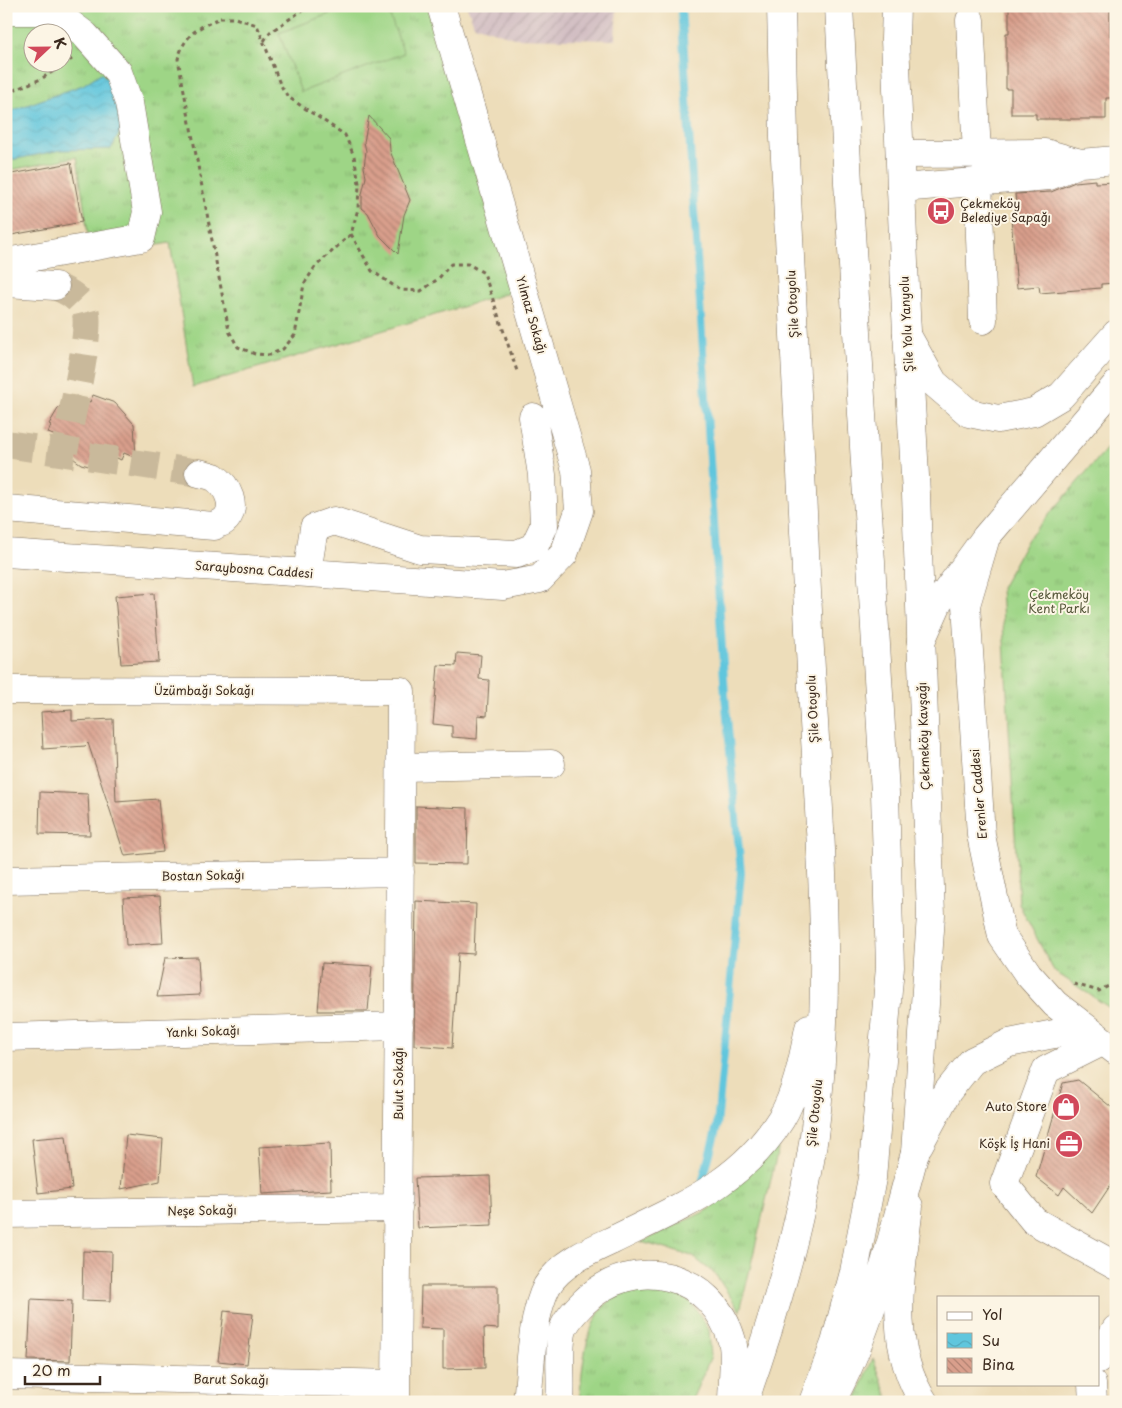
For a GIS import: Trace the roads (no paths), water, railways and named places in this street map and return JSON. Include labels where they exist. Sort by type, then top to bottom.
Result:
[{"type":"main road","name":"Yılmaz Sokağı","points":[[441,6],[576,470],[579,511],[564,554],[540,578],[502,586]]},
{"type":"main road","name":"Şile Otoyolu","points":[[744,1402],[786,1273],[801,1211],[814,1136],[819,1086],[824,961],[784,138],[781,6]]},
{"type":"main road","points":[[812,1402],[835,1343],[854,1272],[872,1178],[890,967],[885,793],[839,6]]},
{"type":"main road","name":"Şile Yolu Yanyolu","points":[[896,6],[895,39],[921,641]]},
{"type":"main road","points":[[6,11],[53,11],[93,44],[118,72],[129,103],[148,212],[140,238],[6,262]]},
{"type":"main road","points":[[970,20],[987,153],[988,181],[983,320]]},
{"type":"main road","points":[[900,154],[1045,153],[1080,163]]},
{"type":"main road","points":[[901,188],[1049,176],[1080,163],[1116,160]]},
{"type":"main road","points":[[6,283],[55,286]]},
{"type":"main road","points":[[907,335],[934,383],[969,413],[998,419],[1034,412],[1061,396],[1116,334]]},
{"type":"main road","name":"Çekmeköy Kavşağı","points":[[915,1153],[931,915],[921,641],[938,603],[986,537],[1116,385]]},
{"type":"main road","points":[[307,574],[314,528],[334,521],[420,549],[517,554],[534,547],[544,526],[542,475],[533,417]]},
{"type":"main road","points":[[6,508],[214,526],[224,521],[230,511],[231,501],[226,489],[214,477],[198,473]]},
{"type":"main road","name":"Erenler Caddesi","points":[[986,537],[966,605],[981,835],[1002,936],[1028,974],[1055,1004],[1109,1046]]},
{"type":"main road","name":"Saraybosna Caddesi","points":[[6,553],[502,586]]},
{"type":"main road","name":"Üzümbağı Sokağı","points":[[6,690],[402,691]]},
{"type":"main road","name":"Bulut Sokağı","points":[[396,1393],[402,691]]},
{"type":"main road","points":[[401,767],[551,764]]},
{"type":"main road","name":"Bostan Sokağı","points":[[6,880],[400,872]]},
{"type":"main road","points":[[527,1402],[538,1307],[548,1285],[563,1268],[590,1251],[711,1191],[736,1172],[760,1147],[782,1118],[796,1082],[824,961]]},
{"type":"main road","name":"Yankı Sokağı","points":[[6,1037],[399,1026]]},
{"type":"main road","points":[[831,1402],[849,1368],[882,1278],[915,1153],[948,1091],[972,1062],[1010,1043],[1059,1033],[1109,1046]]},
{"type":"main road","points":[[1109,1046],[1046,1070],[1004,1184],[1034,1222],[1116,1266]]},
{"type":"main road","points":[[915,1153],[898,1298],[899,1329],[904,1356],[924,1402]]},
{"type":"main road","name":"Neşe Sokağı","points":[[6,1214],[398,1208]]},
{"type":"main road","points":[[560,1402],[562,1332],[575,1310],[595,1291],[619,1278],[645,1273],[669,1276],[690,1285],[708,1300],[722,1318],[733,1342],[732,1402]]},
{"type":"main road","points":[[1100,1356],[1116,1329]]},
{"type":"main road","name":"Barut Sokağı","points":[[6,1374],[396,1393]]},
{"type":"main road","points":[[1092,1386],[1093,1402]]},
{"type":"water","points":[[101,73],[116,87],[122,128],[111,149],[61,150],[6,161],[6,115],[16,109],[83,85]]},
{"type":"waterway","points":[[681,6],[725,695],[741,873],[717,1126],[703,1180]]},
{"type":"tunnel","points":[[55,286],[68,292],[79,301],[85,310],[87,320],[83,356],[64,451]]},
{"type":"tunnel","points":[[6,444],[199,473]]},
{"type":"place","name":"Çekmeköy Belediye Sapağı","points":[[941,211]]},
{"type":"place","name":"Auto Store","points":[[1066,1107]]},
{"type":"place","name":"Köşk İş Hani","points":[[1069,1144]]},
{"type":"park label","name":"Çekmeköy Kent Parkı","points":[[1059,602]]}]
